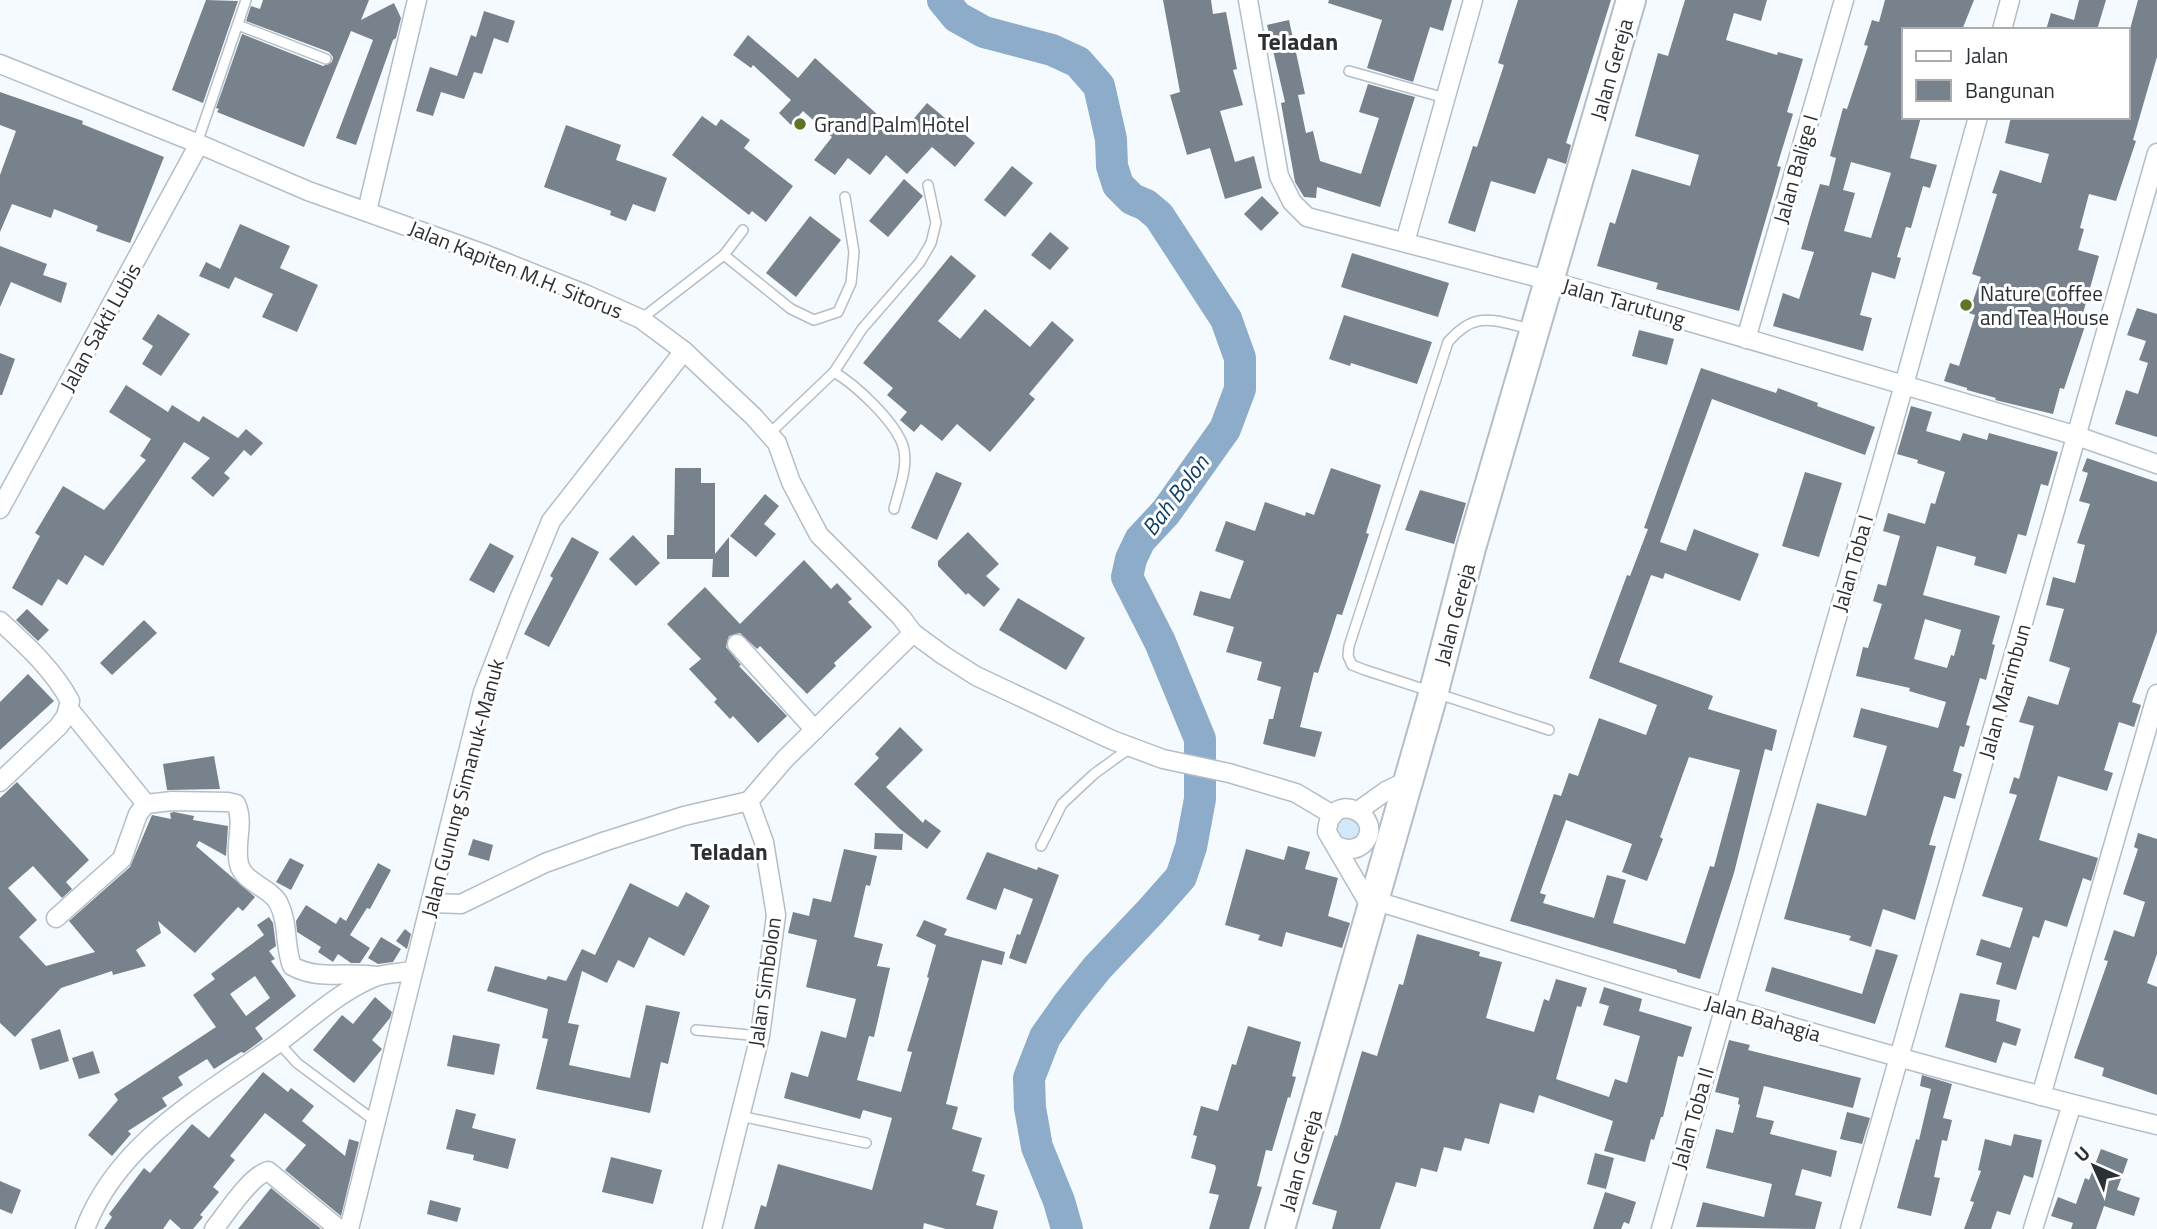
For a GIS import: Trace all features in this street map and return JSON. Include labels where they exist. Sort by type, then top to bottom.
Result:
[{"type":"main road","name":"Jalan Gereja","points":[[1280,1229],[1372,904],[1379,835],[1407,781],[1434,691],[1471,548],[1631,0]]},
{"type":"street","points":[[367,211],[417,0]]},
{"type":"street","name":"Jalan Tarutung","points":[[1248,0],[1279,176],[1292,202],[1307,216],[1551,281],[2077,436],[2157,464]]},
{"type":"street","points":[[1405,242],[1473,0]]},
{"type":"street","name":"Jalan Balige I","points":[[1746,339],[1844,0]]},
{"type":"street","points":[[2003,28],[2010,0]]},
{"type":"street","name":"Jalan Kapiten M.H. Sitorus","points":[[0,64],[308,191],[532,273],[641,319],[684,351],[777,443],[791,482],[818,535],[901,617],[912,633],[976,676],[1131,747],[1163,759],[1229,773],[1296,793],[1333,815]]},
{"type":"street","name":"Jalan Toba I","points":[[1723,1008],[1904,385],[1977,119]]},
{"type":"street","name":"Jalan Sakti Lubis","points":[[0,509],[198,144]]},
{"type":"street","name":"Jalan Marimbun","points":[[1850,1229],[2157,153]]},
{"type":"street","name":"Jalan Gunung Simanuk-Manuk","points":[[349,1229],[484,692],[551,521],[684,351]]},
{"type":"street","points":[[0,621],[24,643],[64,688],[71,701],[59,726],[0,782]]},
{"type":"street","points":[[432,903],[461,904],[545,863],[606,841],[684,816],[749,802],[785,759],[912,633]]},
{"type":"street","points":[[737,644],[815,730]]},
{"type":"street","points":[[2042,1096],[2157,694]]},
{"type":"street","points":[[69,709],[146,804]]},
{"type":"street","points":[[1359,811],[1386,791],[1407,781]]},
{"type":"street","points":[[56,918],[122,859],[138,814],[146,804],[172,801],[236,804],[240,816],[239,865],[244,873],[274,896],[285,919],[288,956],[292,966],[307,973],[328,976],[377,976],[412,971]]},
{"type":"street","name":"Jalan Simbolon","points":[[712,1229],[760,1036],[775,915],[764,842],[749,802]]},
{"type":"street","points":[[1350,808],[1359,811],[1379,835],[1355,849],[1346,850],[1330,841],[1328,823],[1333,815],[1350,808]]},
{"type":"street","points":[[1337,846],[1346,867],[1372,904]]},
{"type":"street","name":"Jalan Bahagia","points":[[1372,904],[1723,1008],[2157,1125]]},
{"type":"street","points":[[85,1229],[112,1176],[154,1134],[195,1100],[347,991],[377,976]]},
{"type":"street","name":"Jalan Toba II","points":[[1661,1229],[1723,1008]]},
{"type":"street","points":[[2033,1229],[2072,1104]]},
{"type":"street","points":[[214,1229],[251,1183],[261,1173],[268,1171],[339,1229]]},
{"type":"lane","points":[[198,144],[211,97],[246,0]]},
{"type":"lane","points":[[238,25],[327,59]]},
{"type":"lane","points":[[1349,71],[1445,99]]},
{"type":"lane","points":[[769,434],[834,372],[862,330],[920,262],[931,243],[936,223],[928,185]]},
{"type":"lane","points":[[724,255],[791,309],[814,320],[838,312],[851,283],[854,252],[845,197]]},
{"type":"lane","points":[[641,319],[724,255],[743,230]]},
{"type":"lane","points":[[1536,331],[1492,320],[1470,321],[1448,342],[1348,656],[1352,665],[1549,730]]},
{"type":"lane","points":[[834,372],[849,381],[869,400],[903,444],[904,469],[894,509]]},
{"type":"lane","points":[[1041,846],[1062,804],[1094,774],[1131,747]]},
{"type":"lane","points":[[696,1030],[760,1036]]},
{"type":"lane","points":[[278,1042],[297,1063],[375,1121]]},
{"type":"lane","points":[[740,1116],[866,1143]]},
{"type":"shaded area","points":[[1355,811],[1363,840],[1340,846],[1332,817]]},
{"type":"building","points":[[206,0],[238,1],[203,103],[172,90]]},
{"type":"building","points":[[263,0],[369,0],[361,20],[394,3],[401,18],[396,38],[393,40],[356,145],[336,138],[373,40],[351,31],[304,147],[217,112],[219,109],[216,108],[242,34],[323,66],[332,62],[333,57],[329,52],[246,21],[251,6],[260,9]]},
{"type":"building","points":[[1163,0],[1211,0],[1213,14],[1226,12],[1237,69],[1233,70],[1243,105],[1220,111],[1235,162],[1254,156],[1262,188],[1225,199],[1210,148],[1187,155],[1170,95],[1180,92]]},
{"type":"building","points":[[1329,0],[1452,0],[1443,31],[1430,27],[1413,82],[1367,68],[1382,20],[1328,3]]},
{"type":"building","points":[[1518,0],[1611,0],[1566,143],[1571,145],[1566,164],[1548,158],[1535,194],[1491,181],[1475,232],[1448,223],[1473,146],[1477,147],[1504,65],[1498,63]]},
{"type":"building","points":[[1685,0],[1767,0],[1761,21],[1734,13],[1726,40],[1777,55],[1778,52],[1803,59],[1787,112],[1793,114],[1777,166],[1781,167],[1739,311],[1656,289],[1658,283],[1597,266],[1610,222],[1615,224],[1632,169],[1690,186],[1699,155],[1635,136],[1658,53],[1668,56]]},
{"type":"building","points":[[1885,0],[1974,0],[1963,28],[1902,28],[1902,119],[1920,119],[1910,158],[1937,165],[1930,188],[1923,186],[1911,228],[1906,227],[1897,257],[1901,258],[1895,279],[1872,272],[1860,315],[1872,318],[1863,351],[1773,326],[1783,293],[1799,299],[1814,252],[1801,249],[1820,184],[1829,186],[1836,158],[1830,156],[1843,108],[1847,109],[1868,46],[1864,45],[1872,20],[1879,22]],"holes":[[[1851,162],[1891,173],[1871,238],[1844,231],[1855,193],[1843,190]]]},
{"type":"building","points":[[2079,0],[2106,0],[2098,28],[2047,28],[2051,13],[2074,20]]},
{"type":"building","points":[[2138,0],[2157,0],[2157,57],[2133,140],[2136,141],[2116,201],[2089,194],[2080,228],[2084,229],[2078,250],[2099,256],[2080,324],[2085,326],[2064,389],[2060,388],[2053,414],[1995,400],[1996,398],[1944,381],[1950,363],[1959,366],[1975,315],[1969,313],[1981,277],[1972,274],[1997,194],[1992,193],[2000,170],[2041,183],[2049,154],[2005,143],[2011,119],[2129,119],[2129,33]]},
{"type":"building","points":[[484,11],[515,21],[508,43],[494,38],[482,74],[474,72],[464,99],[441,92],[433,116],[416,111],[430,67],[457,76],[471,35],[476,37]]},
{"type":"building","points":[[1289,20],[1305,94],[1298,95],[1306,133],[1313,131],[1320,161],[1361,174],[1379,118],[1359,112],[1368,84],[1415,97],[1380,207],[1317,187],[1316,198],[1304,197],[1295,182],[1281,103],[1285,102],[1267,25]]},
{"type":"building","points":[[748,35],[798,78],[815,58],[900,135],[927,103],[975,143],[955,167],[932,147],[907,174],[886,155],[870,175],[848,158],[835,175],[814,160],[832,137],[803,111],[791,125],[779,113],[791,100],[753,65],[751,68],[733,55]]},
{"type":"building","points":[[0,92],[83,121],[82,124],[164,157],[130,243],[96,231],[98,226],[54,209],[51,218],[12,204],[0,232],[0,175],[16,131],[0,125]]},
{"type":"building","points":[[702,116],[716,126],[721,119],[750,140],[744,148],[793,186],[766,222],[752,211],[749,215],[672,155]]},
{"type":"building","points":[[566,125],[621,145],[616,160],[667,178],[655,212],[633,204],[626,221],[610,215],[611,211],[544,187]]},
{"type":"building","points":[[1012,166],[1033,183],[1005,217],[984,200]]},
{"type":"building","points":[[904,179],[923,196],[888,237],[869,221]]},
{"type":"building","points":[[1262,196],[1279,213],[1261,231],[1244,214]]},
{"type":"building","points":[[810,216],[841,240],[796,297],[766,273]]},
{"type":"building","points":[[240,224],[290,246],[280,268],[318,285],[297,332],[262,317],[273,294],[235,277],[229,289],[199,276],[206,262],[220,269]]},
{"type":"building","points":[[1050,232],[1069,248],[1050,270],[1031,255]]},
{"type":"building","points":[[0,246],[47,264],[43,275],[67,283],[61,303],[11,282],[0,307]]},
{"type":"building","points":[[1352,253],[1449,283],[1438,317],[1341,287]]},
{"type":"building","points":[[951,255],[976,276],[938,321],[960,339],[985,309],[1030,347],[1052,321],[1074,340],[1029,394],[1035,399],[990,452],[957,424],[942,441],[921,424],[914,432],[900,420],[907,412],[887,395],[893,388],[863,363]]},
{"type":"building","points":[[2137,308],[2157,314],[2157,437],[2115,424],[2126,390],[2138,394],[2148,363],[2139,360],[2146,341],[2127,335]]},
{"type":"building","points":[[158,314],[190,334],[161,376],[142,364],[153,346],[142,339]]},
{"type":"building","points":[[1344,315],[1432,342],[1417,384],[1351,363],[1350,366],[1329,359]]},
{"type":"building","points":[[1639,330],[1674,339],[1667,365],[1632,356]]},
{"type":"building","points":[[0,353],[15,359],[2,395],[0,395]]},
{"type":"building","points":[[1701,368],[1776,393],[1778,388],[1818,403],[1817,406],[1875,427],[1865,455],[1712,399],[1660,542],[1686,551],[1694,529],[1759,554],[1740,601],[1665,573],[1663,579],[1651,575],[1619,662],[1713,696],[1708,709],[1777,730],[1772,751],[1765,749],[1734,873],[1700,979],[1510,921],[1554,794],[1561,796],[1569,773],[1578,776],[1599,718],[1646,735],[1657,705],[1589,678],[1627,575],[1630,576],[1648,529],[1644,528]],"holes":[[[1689,757],[1740,770],[1714,867],[1710,866],[1685,944],[1613,923],[1626,880],[1607,875],[1594,918],[1543,903],[1546,895],[1540,893],[1566,820],[1632,844],[1622,872],[1647,881]]]},
{"type":"building","points":[[126,385],[168,412],[172,405],[199,422],[203,416],[238,438],[246,429],[263,443],[251,456],[244,450],[224,473],[230,478],[213,497],[191,478],[210,458],[184,442],[103,566],[85,555],[67,585],[58,579],[42,606],[12,588],[40,536],[35,533],[63,486],[104,510],[146,460],[140,456],[151,439],[109,412]]},
{"type":"building","points":[[1911,406],[1932,412],[1926,431],[1960,441],[1963,433],[1987,440],[1989,433],[2058,452],[2048,486],[2041,484],[2026,536],[2018,534],[2006,574],[1974,565],[1976,557],[1937,546],[1923,595],[2000,616],[1986,680],[1980,678],[1966,725],[1970,726],[1964,747],[1960,746],[1953,771],[1962,774],[1955,799],[1944,796],[1929,845],[1936,846],[1915,920],[1883,909],[1871,947],[1849,940],[1851,936],[1784,919],[1817,803],[1866,816],[1887,746],[1853,737],[1861,708],[1938,728],[1946,702],[1909,691],[1910,688],[1856,676],[1863,647],[1868,648],[1882,604],[1873,601],[1878,584],[1886,586],[1900,536],[1883,531],[1888,513],[1925,524],[1931,503],[1935,504],[1945,472],[1897,454]],"holes":[[[1925,619],[1961,630],[1954,656],[1951,655],[1947,668],[1914,659]]]},
{"type":"building","points":[[2087,458],[2157,482],[2157,632],[2132,702],[2141,705],[2134,727],[2119,722],[2104,770],[2113,773],[2107,791],[2058,776],[2039,840],[2098,858],[2091,881],[2083,878],[2067,927],[2045,920],[2039,938],[2033,936],[2016,990],[1996,984],[2002,963],[1976,955],[1981,939],[2010,948],[2023,908],[1982,896],[2017,795],[2009,793],[2014,777],[2019,779],[2034,726],[2019,722],[2028,696],[2058,705],[2070,668],[2049,661],[2064,609],[2046,605],[2053,577],[2075,583],[2085,545],[2077,543],[2090,504],[2079,501],[2088,473],[2082,471]]},
{"type":"building","points":[[675,468],[701,468],[701,483],[715,483],[715,554],[729,537],[729,577],[712,577],[713,559],[667,559],[667,535],[674,535]]},
{"type":"building","points":[[1331,468],[1381,485],[1366,533],[1369,534],[1342,615],[1337,614],[1318,673],[1314,672],[1300,727],[1322,732],[1315,757],[1263,744],[1281,687],[1257,680],[1262,662],[1226,652],[1234,627],[1193,615],[1200,591],[1230,599],[1244,561],[1215,551],[1226,521],[1255,531],[1265,502],[1305,516],[1306,512],[1314,515]]},
{"type":"building","points":[[936,472],[962,483],[937,540],[911,528]]},
{"type":"building","points":[[1805,472],[1842,483],[1819,557],[1782,546]]},
{"type":"building","points":[[1420,490],[1466,503],[1454,544],[1405,530]]},
{"type":"building","points":[[765,494],[779,506],[764,524],[776,534],[756,557],[730,536]]},
{"type":"building","points":[[968,532],[999,564],[986,576],[1000,589],[984,607],[968,593],[966,595],[938,566],[938,561]]},
{"type":"building","points":[[633,535],[660,563],[636,586],[609,559]]},
{"type":"building","points":[[572,537],[599,552],[549,647],[524,634],[553,578],[550,576]]},
{"type":"building","points":[[490,543],[514,556],[494,593],[469,580]]},
{"type":"building","points":[[804,560],[831,589],[837,583],[852,599],[848,602],[872,627],[834,663],[836,666],[807,694],[760,646],[757,649],[740,633],[729,636],[726,647],[741,665],[739,666],[787,716],[758,743],[733,716],[730,719],[714,702],[717,699],[689,669],[701,659],[667,624],[705,587],[740,624]]},
{"type":"building","points":[[1018,598],[1085,638],[1066,670],[999,630]]},
{"type":"building","points":[[27,609],[49,630],[38,641],[16,620]]},
{"type":"building","points":[[144,620],[157,633],[112,675],[100,663]]},
{"type":"building","points":[[28,674],[54,701],[0,750],[0,702]]},
{"type":"building","points":[[900,727],[923,750],[886,787],[923,823],[925,819],[941,831],[927,849],[900,829],[854,784],[879,758],[875,754]]},
{"type":"building","points":[[214,756],[220,789],[167,790],[163,764]]},
{"type":"building","points":[[17,782],[89,860],[66,882],[72,889],[62,898],[33,866],[8,888],[37,920],[19,937],[46,966],[95,952],[69,921],[130,867],[152,815],[171,819],[170,813],[174,812],[194,816],[193,820],[228,826],[226,856],[199,841],[196,846],[255,897],[243,911],[238,907],[195,953],[158,921],[161,933],[136,950],[146,966],[113,975],[112,971],[61,988],[15,1037],[0,1023],[0,798]]},
{"type":"building","points":[[875,833],[903,834],[902,850],[874,849]]},
{"type":"building","points":[[2138,833],[2157,839],[2157,954],[2147,983],[2157,987],[2157,1095],[2102,1076],[2104,1068],[2074,1058],[2108,961],[2104,960],[2114,930],[2134,937],[2145,902],[2123,894],[2138,849],[2134,847]]},
{"type":"building","points":[[473,839],[493,845],[489,861],[468,855]]},
{"type":"building","points":[[1288,846],[1310,852],[1305,869],[1338,878],[1328,916],[1350,923],[1342,948],[1286,932],[1282,947],[1258,940],[1260,935],[1225,925],[1246,849],[1284,860]]},
{"type":"building","points":[[844,849],[877,856],[870,886],[866,885],[854,937],[883,944],[877,966],[890,968],[874,1037],[869,1036],[857,1080],[901,1092],[912,1052],[907,1051],[936,945],[916,936],[924,920],[947,929],[944,935],[1005,952],[1002,965],[982,960],[946,1104],[958,1107],[952,1129],[982,1138],[972,1171],[985,1175],[976,1205],[998,1211],[993,1229],[946,1229],[924,1223],[923,1229],[754,1229],[761,1205],[766,1207],[778,1164],[872,1190],[892,1118],[863,1110],[860,1119],[784,1098],[791,1072],[808,1077],[821,1031],[846,1038],[856,999],[806,987],[817,940],[788,933],[793,912],[809,916],[813,898],[831,902]]},
{"type":"building","points":[[987,852],[1059,875],[1026,964],[1009,958],[1033,899],[1004,888],[996,910],[966,899]]},
{"type":"building","points":[[290,858],[304,865],[291,890],[276,882]]},
{"type":"building","points":[[378,863],[391,870],[370,909],[367,908],[350,935],[370,948],[360,963],[351,963],[338,954],[333,962],[318,952],[321,947],[297,932],[296,921],[306,905],[336,924],[340,917],[346,921]]},
{"type":"building","points":[[630,883],[678,907],[686,892],[710,906],[684,956],[649,937],[634,968],[618,960],[607,983],[582,971],[568,1023],[579,1025],[569,1065],[630,1078],[646,1005],[680,1012],[668,1064],[661,1062],[650,1113],[536,1089],[548,1039],[542,1038],[548,1009],[487,991],[495,966],[546,980],[548,976],[566,981],[582,949],[595,955]]},
{"type":"building","points":[[269,917],[273,923],[276,946],[269,951],[275,959],[271,961],[296,996],[255,1028],[263,1039],[244,1053],[241,1052],[214,1069],[207,1059],[178,1077],[183,1085],[162,1098],[167,1106],[128,1131],[131,1134],[112,1156],[88,1135],[118,1100],[114,1094],[216,1027],[193,995],[215,979],[211,974],[264,935],[257,925]],"holes":[[[255,976],[270,998],[246,1016],[230,994]]]},
{"type":"building","points":[[405,929],[411,934],[407,949],[396,941]]},
{"type":"building","points":[[1417,934],[1480,952],[1479,956],[1502,962],[1486,1018],[1534,1032],[1544,999],[1549,1001],[1556,979],[1587,988],[1581,1007],[1577,1006],[1556,1079],[1609,1097],[1615,1079],[1627,1083],[1640,1036],[1603,1025],[1609,1006],[1599,1003],[1604,987],[1642,999],[1639,1011],[1692,1027],[1683,1057],[1678,1056],[1663,1117],[1654,1140],[1651,1139],[1645,1162],[1604,1151],[1613,1121],[1539,1095],[1534,1113],[1500,1103],[1489,1144],[1465,1138],[1461,1151],[1444,1147],[1437,1172],[1421,1168],[1416,1187],[1396,1182],[1380,1229],[1332,1229],[1337,1211],[1312,1204],[1335,1135],[1337,1136],[1362,1051],[1377,1056],[1399,984],[1403,985]]},
{"type":"building","points":[[381,937],[401,949],[393,962],[378,964],[368,958]]},
{"type":"building","points":[[1876,949],[1898,955],[1875,1024],[1765,991],[1772,967],[1862,994]]},
{"type":"building","points":[[1960,993],[2000,1000],[1996,1021],[2021,1029],[2016,1046],[2003,1042],[1996,1063],[1945,1047]]},
{"type":"building","points":[[375,997],[392,1012],[372,1040],[382,1049],[354,1083],[313,1050],[342,1015],[353,1024]]},
{"type":"building","points":[[1248,1026],[1301,1042],[1292,1076],[1296,1077],[1272,1151],[1266,1150],[1257,1186],[1262,1187],[1249,1229],[1209,1229],[1219,1195],[1209,1193],[1216,1168],[1215,1165],[1191,1158],[1197,1136],[1193,1135],[1201,1106],[1218,1111],[1232,1064],[1236,1065]]},
{"type":"building","points":[[60,1029],[69,1061],[40,1070],[31,1039]]},
{"type":"building","points":[[453,1035],[500,1044],[494,1075],[447,1066]]},
{"type":"building","points":[[1729,1040],[1750,1045],[1748,1050],[1861,1078],[1853,1108],[1764,1086],[1756,1117],[1774,1121],[1770,1134],[1837,1151],[1831,1177],[1802,1169],[1795,1195],[1822,1202],[1815,1229],[1696,1227],[1703,1202],[1764,1217],[1772,1184],[1706,1168],[1716,1129],[1733,1133],[1740,1105],[1739,1098],[1715,1092]]},
{"type":"building","points":[[93,1051],[100,1073],[79,1079],[72,1058]]},
{"type":"building","points":[[263,1072],[288,1092],[291,1088],[314,1106],[302,1121],[345,1156],[349,1139],[359,1142],[341,1216],[285,1170],[306,1145],[265,1113],[230,1156],[235,1160],[213,1187],[219,1192],[200,1215],[203,1217],[193,1229],[181,1229],[170,1219],[163,1229],[104,1229],[112,1217],[109,1214],[144,1168],[150,1173],[192,1124],[209,1138]]},
{"type":"building","points":[[1922,1075],[1952,1084],[1943,1118],[1952,1120],[1947,1141],[1942,1140],[1934,1177],[1940,1178],[1931,1216],[1897,1208],[1916,1139],[1919,1140],[1931,1089],[1920,1086]]},
{"type":"building","points":[[456,1109],[476,1114],[472,1128],[516,1139],[508,1169],[473,1160],[474,1155],[446,1149]]},
{"type":"building","points":[[1847,1112],[1870,1118],[1862,1144],[1840,1139]]},
{"type":"building","points":[[2014,1134],[2042,1140],[2033,1178],[2024,1175],[2010,1215],[1997,1211],[1991,1229],[1964,1229],[1974,1202],[1970,1201],[1981,1171],[1978,1170],[1985,1139],[2011,1146]]},
{"type":"building","points":[[2101,1149],[2128,1159],[2117,1190],[2140,1198],[2134,1216],[2104,1206],[2096,1229],[2071,1229],[2073,1223],[2051,1216],[2058,1197],[2076,1204],[2085,1178],[2089,1180]]},
{"type":"building","points":[[1595,1153],[1614,1158],[1606,1189],[1587,1184]]},
{"type":"building","points":[[611,1157],[662,1170],[653,1204],[602,1192]]},
{"type":"building","points":[[0,1181],[21,1190],[12,1214],[0,1209]]},
{"type":"building","points":[[271,1188],[321,1229],[238,1229]]},
{"type":"building","points":[[1605,1192],[1636,1202],[1629,1224],[1624,1222],[1621,1229],[1593,1229]]},
{"type":"building","points":[[430,1200],[461,1208],[457,1222],[427,1214]]},
{"type":"waterway","name":"Bah Bolon","points":[[943,0],[957,17],[984,32],[1052,50],[1078,62],[1099,86],[1111,139],[1112,166],[1118,185],[1132,199],[1146,205],[1159,216],[1226,319],[1240,358],[1240,389],[1225,429],[1166,512],[1140,540],[1131,559],[1127,577],[1160,642],[1200,739],[1200,799],[1191,847],[1181,877],[1097,968],[1069,1003],[1045,1037],[1029,1078],[1030,1108],[1037,1147],[1059,1201],[1067,1229]]},
{"type":"place","name":"Grand Palm Hotel","points":[[800,124]]},
{"type":"place","name":"Nature Coffee and Tea House","points":[[1966,305]]},
{"type":"district","name":"Teladan","points":[[1298,41]]},
{"type":"district","name":"Teladan","points":[[729,851]]}]
